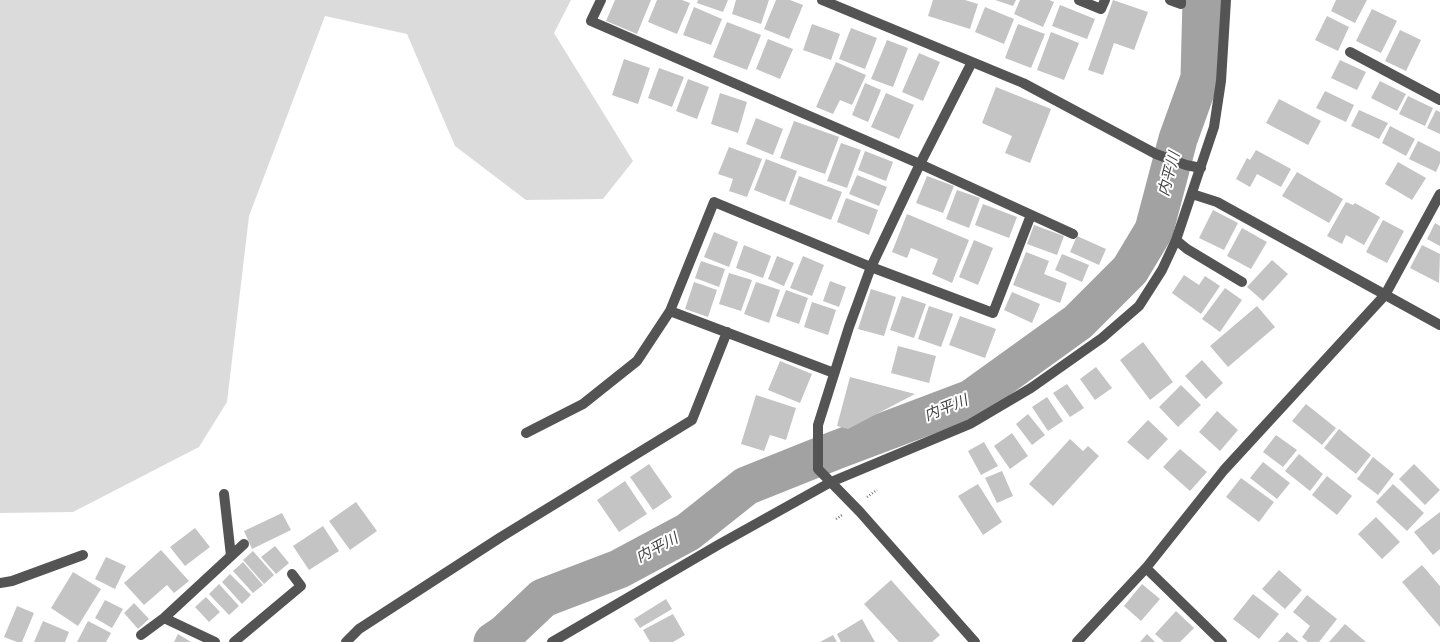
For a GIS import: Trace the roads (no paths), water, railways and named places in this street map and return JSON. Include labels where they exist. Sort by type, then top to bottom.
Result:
[{"type":"street","points":[[601,0],[591,21],[920,164],[1073,234]]},
{"type":"street","points":[[822,0],[1023,84],[1156,154],[1186,165],[1201,168]]},
{"type":"street","points":[[1079,0],[1101,9],[1105,0]]},
{"type":"street","points":[[1170,0],[1181,2]]},
{"type":"street","points":[[552,642],[831,482],[970,424],[1031,388],[1102,338],[1139,306],[1162,270],[1176,240],[1214,127],[1221,81],[1226,0]]},
{"type":"street","points":[[1350,52],[1440,100]]},
{"type":"street","points":[[972,62],[920,164],[871,266],[834,372],[818,425],[817,438],[818,469],[860,512],[975,642]]},
{"type":"street","points":[[1192,194],[1218,202],[1440,325]]},
{"type":"street","points":[[1077,642],[1146,568],[1224,470],[1385,295],[1440,194]]},
{"type":"street","points":[[526,433],[583,404],[637,361],[670,311],[714,202],[871,266],[993,313],[1031,215]]},
{"type":"street","points":[[1176,240],[1242,282]]},
{"type":"street","points":[[670,311],[834,372]]},
{"type":"street","points":[[346,642],[359,629],[482,550],[692,420],[727,332]]},
{"type":"street","points":[[224,494],[230,556]]},
{"type":"street","points":[[140,635],[164,618],[244,544]]},
{"type":"street","points":[[0,583],[12,581],[83,555]]},
{"type":"street","points":[[1146,568],[1222,642]]},
{"type":"street","points":[[234,642],[301,586],[292,574]]},
{"type":"street","points":[[164,618],[215,642]]},
{"type":"waterway","name":"内平川","points":[[493,642],[505,634],[543,598],[619,569],[688,532],[746,486],[971,399],[1078,322],[1130,270],[1154,230],[1178,139],[1200,78],[1202,0]]}]
